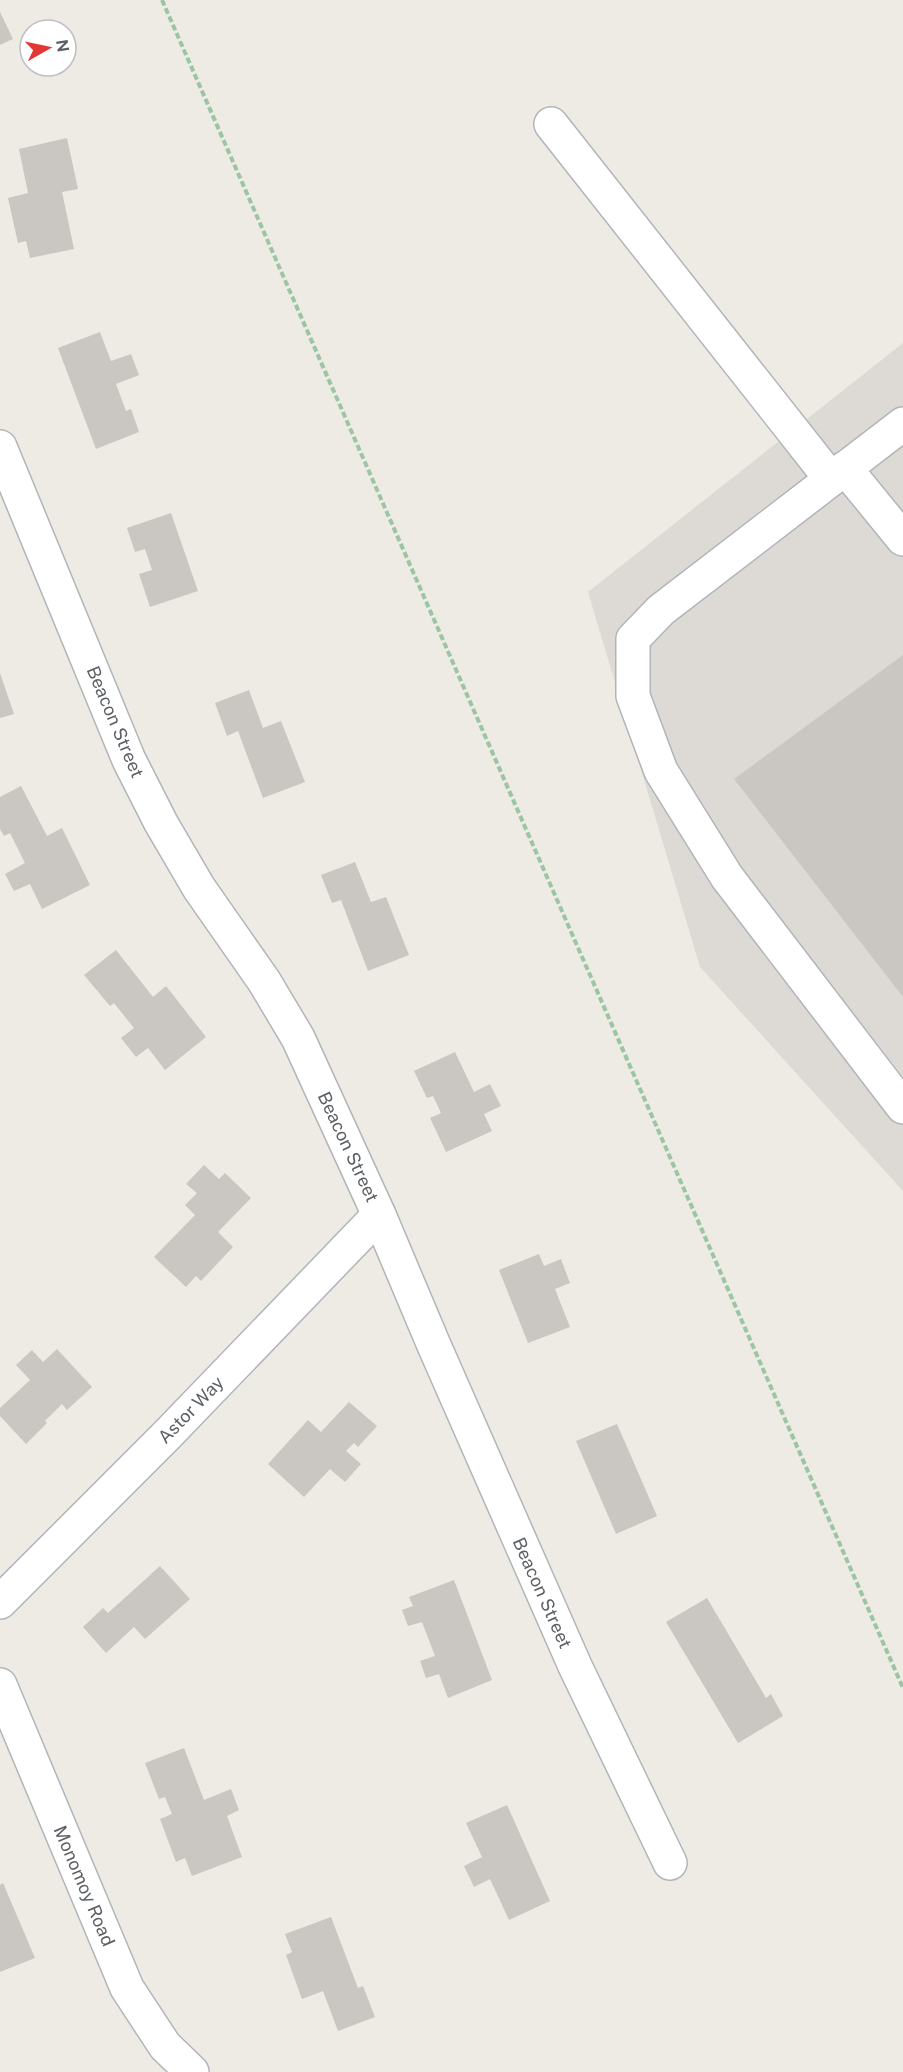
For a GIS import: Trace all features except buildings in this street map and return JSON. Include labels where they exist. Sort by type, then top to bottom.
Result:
[{"type":"street","points":[[551,124],[838,473],[903,538]]},
{"type":"street","points":[[903,424],[661,610],[633,639],[633,696],[661,771],[727,877],[903,1107]]},
{"type":"street","name":"Beacon Street","points":[[0,447],[129,760],[161,823],[199,888],[264,981],[298,1038],[379,1215],[575,1666],[670,1863]]},
{"type":"street","name":"Astor Way","points":[[0,1602],[167,1435],[379,1215]]},
{"type":"street","name":"Monomoy Road","points":[[0,1685],[127,1988],[165,2046],[192,2072]]},
{"type":"path","points":[[162,0],[903,1688]]},
{"type":"shaded area","points":[[903,343],[903,1191],[700,967],[588,592]]}]
